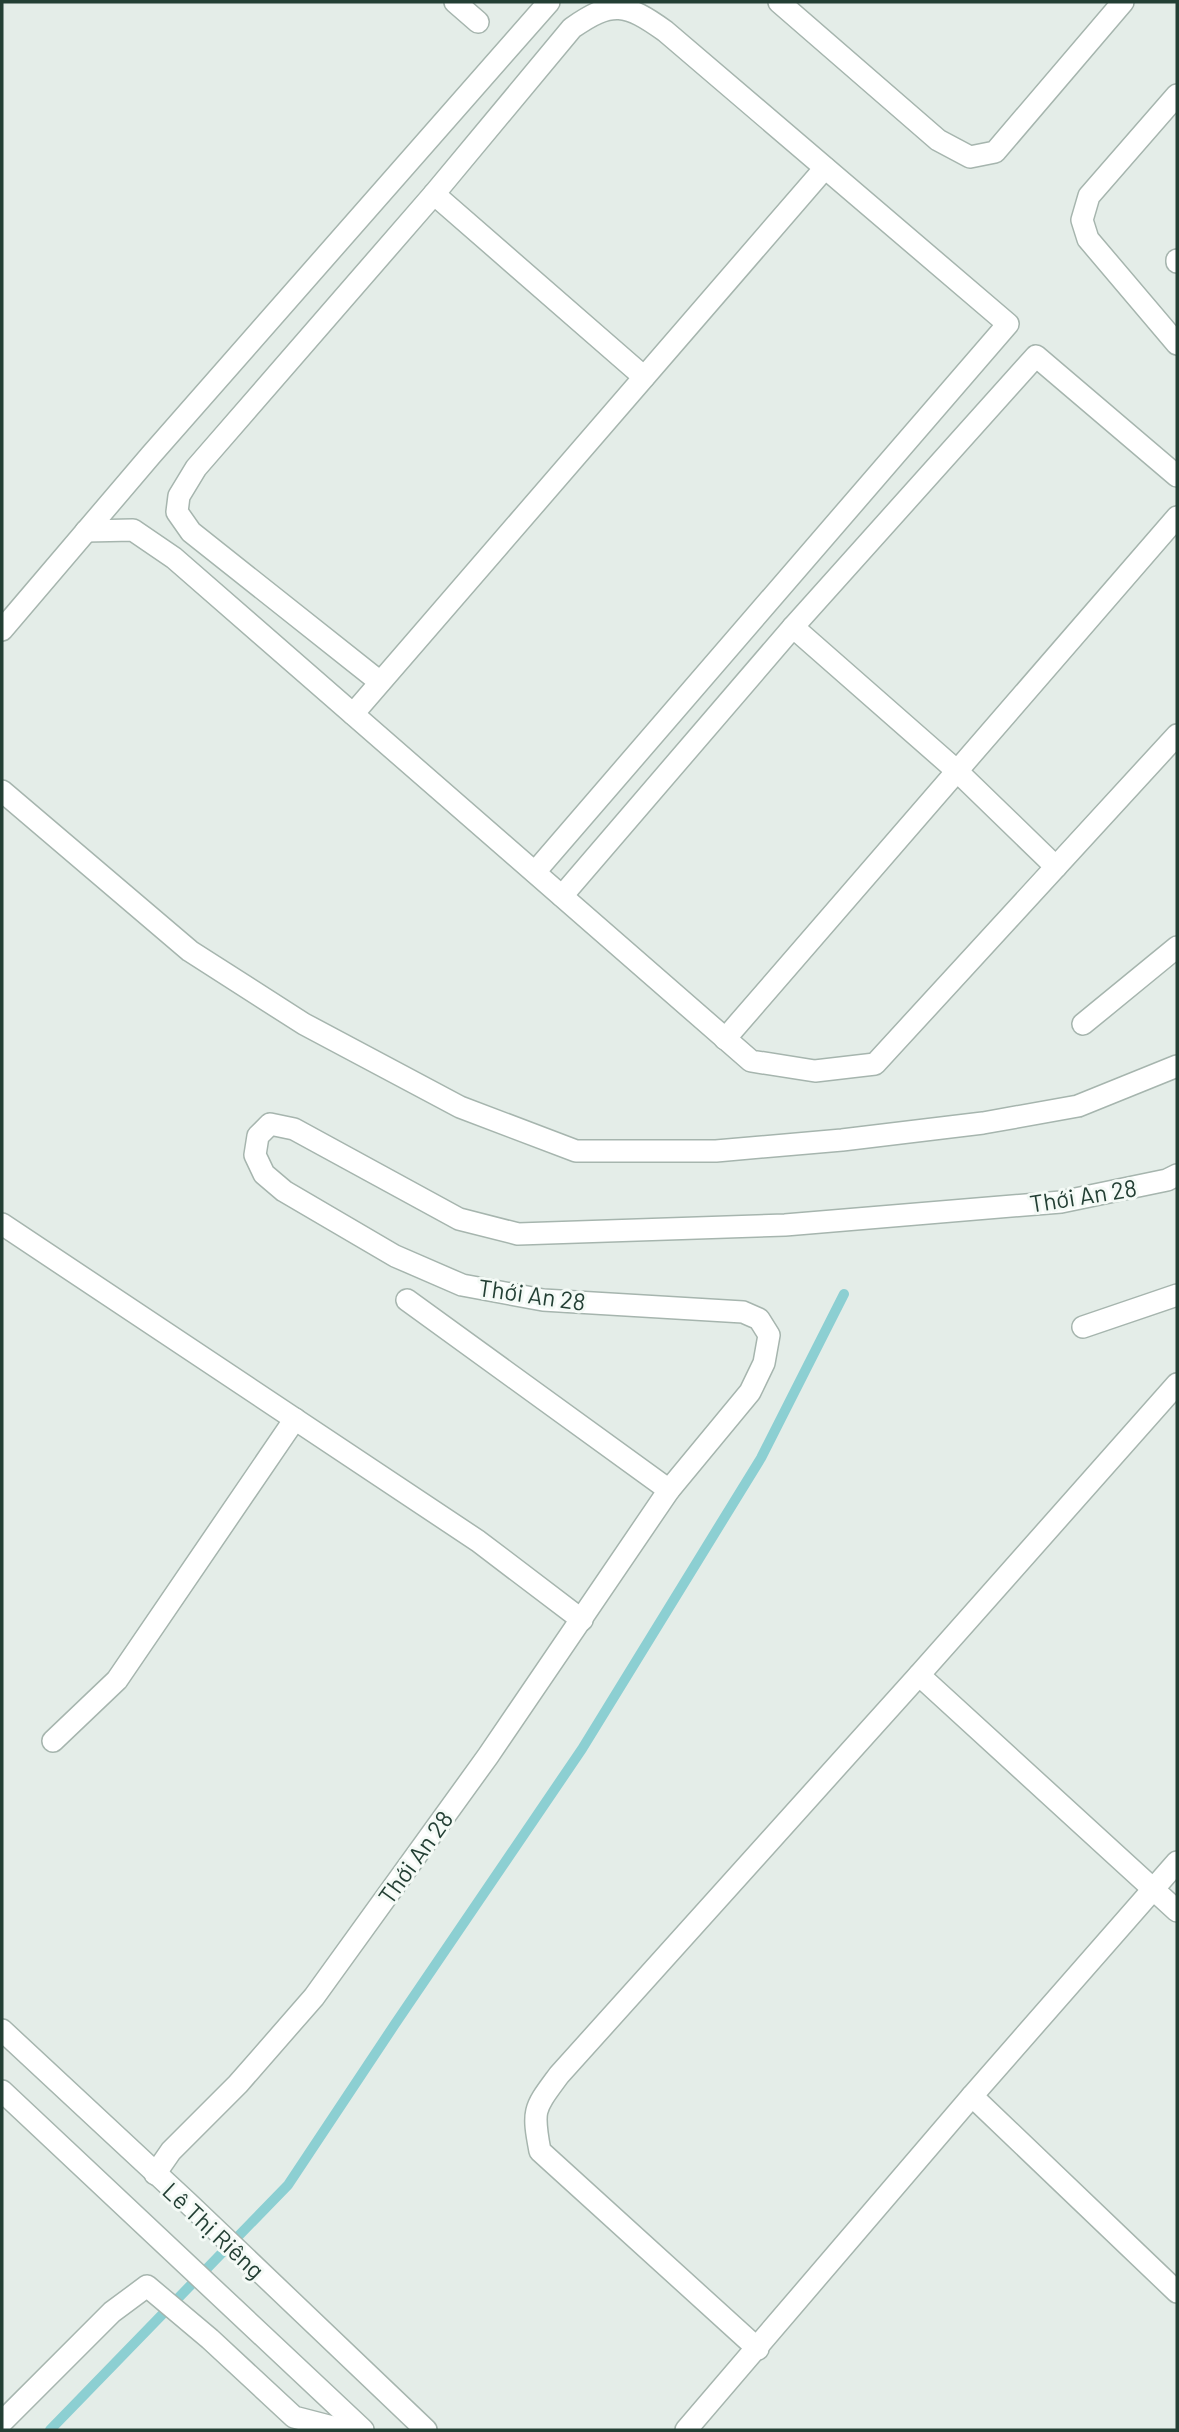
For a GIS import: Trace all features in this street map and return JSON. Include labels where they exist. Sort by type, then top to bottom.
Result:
[{"type":"street","points":[[455,2],[478,22]]},
{"type":"street","points":[[2,629],[549,2]]},
{"type":"street","points":[[779,2],[938,140],[970,157],[995,152],[1123,2]]},
{"type":"street","points":[[380,682],[191,532],[177,512],[179,496],[196,468],[434,194],[572,28],[591,12],[612,5],[635,9],[665,31],[1008,324],[535,872]]},
{"type":"street","points":[[1177,95],[1089,196],[1082,220],[1088,239],[1177,344]]},
{"type":"street","points":[[353,714],[825,168]]},
{"type":"street","points":[[434,194],[645,377]]},
{"type":"street","points":[[562,896],[793,627],[1036,356],[1177,476]]},
{"type":"street","points":[[726,1039],[1177,517]]},
{"type":"street","points":[[86,531],[133,530],[174,558],[751,1061],[815,1071],[875,1064],[1177,735]]},
{"type":"street","points":[[793,627],[957,771],[1056,867]]},
{"type":"street","points":[[2,791],[190,951],[304,1024],[460,1107],[576,1151],[716,1151],[842,1140],[983,1123],[1077,1106],[1177,1066]]},
{"type":"street","points":[[1083,1024],[1177,947]]},
{"type":"street","name":"Thới An 28","points":[[155,2174],[171,2151],[237,2084],[314,1997],[488,1756],[669,1490],[750,1392],[764,1363],[769,1335],[759,1319],[743,1312],[543,1300],[462,1284],[395,1256],[284,1191],[264,1174],[255,1155],[258,1136],[270,1124],[294,1129],[459,1219],[518,1234],[785,1225],[1061,1202],[1167,1180],[1177,1175]]},
{"type":"street","points":[[2,1224],[478,1541],[582,1620]]},
{"type":"street","points":[[1083,1327],[1177,1295]]},
{"type":"street","points":[[407,1300],[669,1490]]},
{"type":"street","points":[[758,2349],[540,2151],[535,2126],[537,2105],[559,2075],[1177,1384]]},
{"type":"street","points":[[53,1741],[117,1680],[295,1419]]},
{"type":"street","points":[[919,1675],[1177,1911]]},
{"type":"street","points":[[686,2430],[1177,1862]]},
{"type":"street","name":"Lê Thị Riêng","points":[[2,2030],[426,2430]]},
{"type":"street","name":"Lê Thị Riêng","points":[[2,2091],[363,2430]]},
{"type":"street","points":[[972,2096],[1177,2292]]},
{"type":"street","points":[[2,2422],[112,2312],[147,2286],[211,2339],[294,2417],[344,2430]]},
{"type":"waterway","points":[[50,2430],[288,2185],[582,1749],[761,1458],[844,1294]]}]
